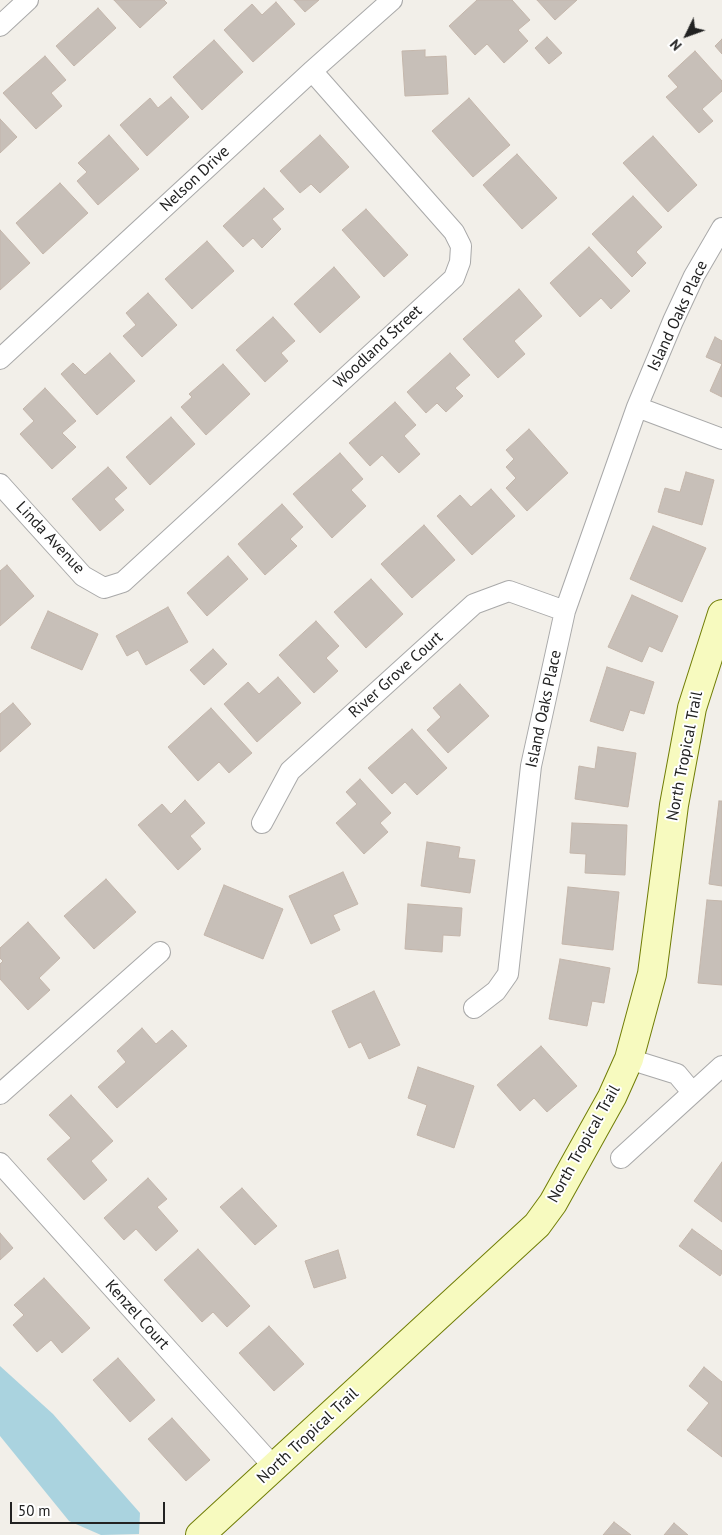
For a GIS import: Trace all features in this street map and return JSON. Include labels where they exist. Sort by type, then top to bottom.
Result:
[{"type":"street","points":[[0,26],[28,0]]},
{"type":"street","name":"Nelson Drive","points":[[0,359],[312,71],[392,0]]},
{"type":"street","name":"Woodland Street","points":[[104,588],[123,582],[454,278],[460,262],[461,246],[454,232],[312,71]]},
{"type":"street","name":"Island Oaks Place","points":[[474,1008],[496,991],[508,974],[531,766],[565,611],[637,407],[694,276],[722,228]]},
{"type":"street","points":[[637,407],[722,439]]},
{"type":"street","name":"Linda Avenue","points":[[0,484],[84,576],[104,588]]},
{"type":"street","name":"River Grove Court","points":[[262,824],[290,771],[474,604],[509,591],[565,611]]},
{"type":"street","name":"North Tropical Trail","points":[[200,1535],[537,1225],[553,1203],[608,1105],[628,1059],[652,974],[674,805],[692,708],[722,614]]},
{"type":"street","points":[[0,1094],[160,952]]},
{"type":"street","points":[[628,1059],[677,1074],[692,1092]]},
{"type":"street","points":[[621,1158],[722,1066]]},
{"type":"street","name":"Kenzel Court","points":[[0,1163],[274,1467]]},
{"type":"water","points":[[0,1366],[53,1414],[140,1513],[139,1534],[101,1535],[69,1521],[0,1436]]},
{"type":"building","points":[[114,0],[164,0],[167,3],[140,28]]},
{"type":"building","points":[[294,0],[319,0],[305,12]]},
{"type":"building","points":[[477,0],[512,0],[530,20],[518,30],[528,41],[504,63],[487,44],[475,55],[449,26]]},
{"type":"building","points":[[537,0],[577,0],[555,20]]},
{"type":"building","points":[[276,2],[295,24],[253,62],[224,30],[252,4],[262,15]]},
{"type":"building","points":[[98,8],[116,28],[74,66],[56,46]]},
{"type":"building","points":[[547,37],[562,53],[549,64],[535,48]]},
{"type":"building","points":[[722,39],[722,54],[715,46]]},
{"type":"building","points":[[214,40],[243,72],[202,110],[173,77]]},
{"type":"building","points":[[425,50],[425,57],[446,56],[448,94],[405,96],[402,51]]},
{"type":"building","points":[[695,51],[722,81],[722,91],[702,109],[713,121],[699,133],[666,97],[678,87],[668,76]]},
{"type":"building","points":[[45,56],[66,80],[51,93],[62,106],[36,129],[3,93]]},
{"type":"building","points":[[171,97],[189,117],[147,156],[120,125],[150,98],[158,108]]},
{"type":"building","points":[[469,98],[510,145],[473,177],[432,131]]},
{"type":"building","points":[[0,119],[17,137],[0,153]]},
{"type":"building","points":[[109,135],[139,169],[98,205],[77,181],[87,172],[78,163]]},
{"type":"building","points":[[320,135],[349,167],[320,193],[311,184],[300,193],[280,171]]},
{"type":"building","points":[[653,136],[697,185],[668,212],[623,163]]},
{"type":"building","points":[[517,154],[557,198],[522,229],[483,185]]},
{"type":"building","points":[[60,183],[88,213],[43,254],[16,223]]},
{"type":"building","points":[[264,188],[284,209],[272,219],[281,229],[262,248],[253,238],[243,247],[223,226]]},
{"type":"building","points":[[633,196],[662,227],[636,252],[646,263],[632,277],[592,234]]},
{"type":"building","points":[[366,209],[408,255],[384,277],[342,230]]},
{"type":"building","points":[[0,230],[30,263],[0,290]]},
{"type":"building","points":[[207,241],[234,271],[192,309],[165,279]]},
{"type":"building","points":[[589,247],[630,291],[611,309],[601,298],[580,317],[550,283]]},
{"type":"building","points":[[334,267],[360,297],[320,333],[294,304]]},
{"type":"building","points":[[519,289],[542,316],[514,341],[525,354],[498,378],[463,339]]},
{"type":"building","points":[[148,293],[177,325],[142,357],[123,336],[136,325],[126,313]]},
{"type":"building","points":[[273,317],[295,341],[281,353],[288,361],[265,382],[236,350]]},
{"type":"building","points":[[715,337],[722,341],[722,364],[706,357]]},
{"type":"building","points":[[110,353],[135,381],[97,415],[61,374],[73,363],[85,375]]},
{"type":"building","points":[[450,353],[470,375],[455,388],[463,396],[446,412],[437,403],[426,413],[407,392]]},
{"type":"building","points":[[223,364],[250,394],[206,435],[181,407],[192,397],[189,394]]},
{"type":"building","points":[[722,364],[722,397],[710,391]]},
{"type":"building","points":[[45,388],[76,421],[62,433],[76,447],[52,469],[20,434],[34,421],[23,409]]},
{"type":"building","points":[[395,402],[416,425],[404,436],[420,454],[399,473],[382,455],[370,466],[349,443]]},
{"type":"building","points":[[171,417],[195,444],[150,485],[126,457]]},
{"type":"building","points":[[529,429],[568,473],[527,511],[506,488],[516,478],[506,467],[514,459],[506,450]]},
{"type":"building","points":[[340,453],[363,479],[351,490],[366,506],[332,538],[293,494]]},
{"type":"building","points":[[108,467],[127,488],[114,499],[124,510],[100,531],[72,499]]},
{"type":"building","points":[[686,472],[714,480],[702,525],[658,512],[665,488],[680,492]]},
{"type":"building","points":[[491,489],[515,516],[472,555],[437,516],[460,495],[471,507]]},
{"type":"building","points":[[282,504],[303,527],[290,539],[297,546],[265,575],[238,544]]},
{"type":"building","points":[[424,525],[455,560],[412,598],[381,564]]},
{"type":"building","points":[[653,526],[706,548],[682,602],[630,579]]},
{"type":"building","points":[[228,556],[248,579],[207,616],[187,593]]},
{"type":"building","points":[[7,565],[34,596],[0,626],[0,571]]},
{"type":"building","points":[[371,579],[403,614],[366,648],[334,612]]},
{"type":"building","points":[[632,595],[678,616],[662,652],[649,646],[642,662],[608,647]]},
{"type":"building","points":[[168,607],[188,642],[146,665],[138,650],[127,656],[116,636]]},
{"type":"building","points":[[48,611],[98,634],[82,670],[31,648]]},
{"type":"building","points":[[316,621],[339,646],[326,658],[338,671],[314,693],[279,655]]},
{"type":"building","points":[[213,649],[227,664],[204,685],[190,670]]},
{"type":"building","points":[[607,667],[654,682],[644,714],[630,710],[623,731],[590,721]]},
{"type":"building","points":[[278,677],[301,703],[257,742],[224,704],[248,682],[259,694]]},
{"type":"building","points":[[460,684],[489,716],[448,753],[427,730],[441,717],[433,708]]},
{"type":"building","points":[[13,703],[31,724],[0,752],[0,714]]},
{"type":"building","points":[[211,708],[252,753],[229,773],[219,762],[198,781],[168,747]]},
{"type":"building","points":[[412,729],[447,768],[417,795],[405,782],[392,794],[368,768]]},
{"type":"building","points":[[598,747],[636,753],[628,807],[575,799],[579,766],[595,769]]},
{"type":"building","points":[[360,779],[391,813],[380,823],[388,832],[364,854],[336,823],[357,804],[346,792]]},
{"type":"building","points":[[185,800],[205,823],[190,836],[201,849],[178,870],[138,825],[162,804],[171,814]]},
{"type":"building","points":[[719,801],[722,801],[722,886],[709,884]]},
{"type":"building","points":[[572,823],[627,825],[625,875],[585,873],[586,854],[570,853]]},
{"type":"building","points":[[427,842],[460,847],[458,858],[475,860],[470,893],[421,886]]},
{"type":"building","points":[[343,872],[358,904],[333,915],[340,930],[311,944],[289,896]]},
{"type":"building","points":[[106,879],[136,912],[94,949],[64,916]]},
{"type":"building","points":[[224,885],[283,909],[263,959],[204,935]]},
{"type":"building","points":[[568,887],[619,892],[613,950],[562,944]]},
{"type":"building","points":[[707,900],[722,901],[722,985],[698,983]]},
{"type":"building","points":[[408,904],[462,908],[460,936],[443,935],[442,952],[405,949]]},
{"type":"building","points":[[28,922],[60,958],[39,978],[50,990],[28,1010],[0,979],[0,964],[3,961],[0,958],[0,948]]},
{"type":"building","points":[[560,959],[610,968],[604,1003],[592,1001],[587,1026],[549,1019]]},
{"type":"building","points":[[374,991],[400,1045],[369,1059],[361,1042],[349,1048],[332,1011]]},
{"type":"building","points":[[142,1028],[156,1044],[172,1030],[187,1046],[117,1108],[98,1087],[126,1062],[117,1051]]},
{"type":"building","points":[[541,1046],[577,1086],[547,1112],[534,1098],[520,1111],[497,1085]]},
{"type":"building","points":[[418,1067],[474,1086],[454,1148],[417,1135],[427,1105],[408,1098]]},
{"type":"building","points":[[71,1095],[113,1141],[91,1161],[107,1180],[84,1200],[47,1159],[71,1138],[49,1115]]},
{"type":"building","points":[[722,1162],[722,1222],[694,1201]]},
{"type":"building","points":[[148,1178],[167,1199],[157,1207],[178,1231],[156,1251],[136,1229],[124,1240],[104,1218]]},
{"type":"building","points":[[242,1188],[277,1226],[255,1245],[220,1207]]},
{"type":"building","points":[[692,1229],[722,1251],[722,1273],[720,1276],[679,1246]]},
{"type":"building","points":[[0,1233],[13,1248],[0,1260]]},
{"type":"building","points":[[198,1249],[250,1306],[227,1327],[213,1312],[202,1322],[164,1280]]},
{"type":"building","points":[[338,1250],[346,1278],[314,1288],[305,1261]]},
{"type":"building","points":[[44,1278],[90,1328],[62,1353],[51,1340],[37,1352],[13,1325],[24,1315],[14,1305]]},
{"type":"building","points":[[269,1326],[304,1364],[274,1391],[239,1353]]},
{"type":"building","points":[[118,1358],[155,1400],[130,1422],[93,1380]]},
{"type":"building","points":[[704,1367],[722,1382],[722,1457],[687,1430],[709,1403],[689,1386]]},
{"type":"building","points":[[172,1418],[210,1460],[186,1481],[148,1439]]},
{"type":"building","points":[[614,1522],[631,1535],[603,1535]]},
{"type":"building","points":[[674,1523],[688,1535],[664,1535]]}]
